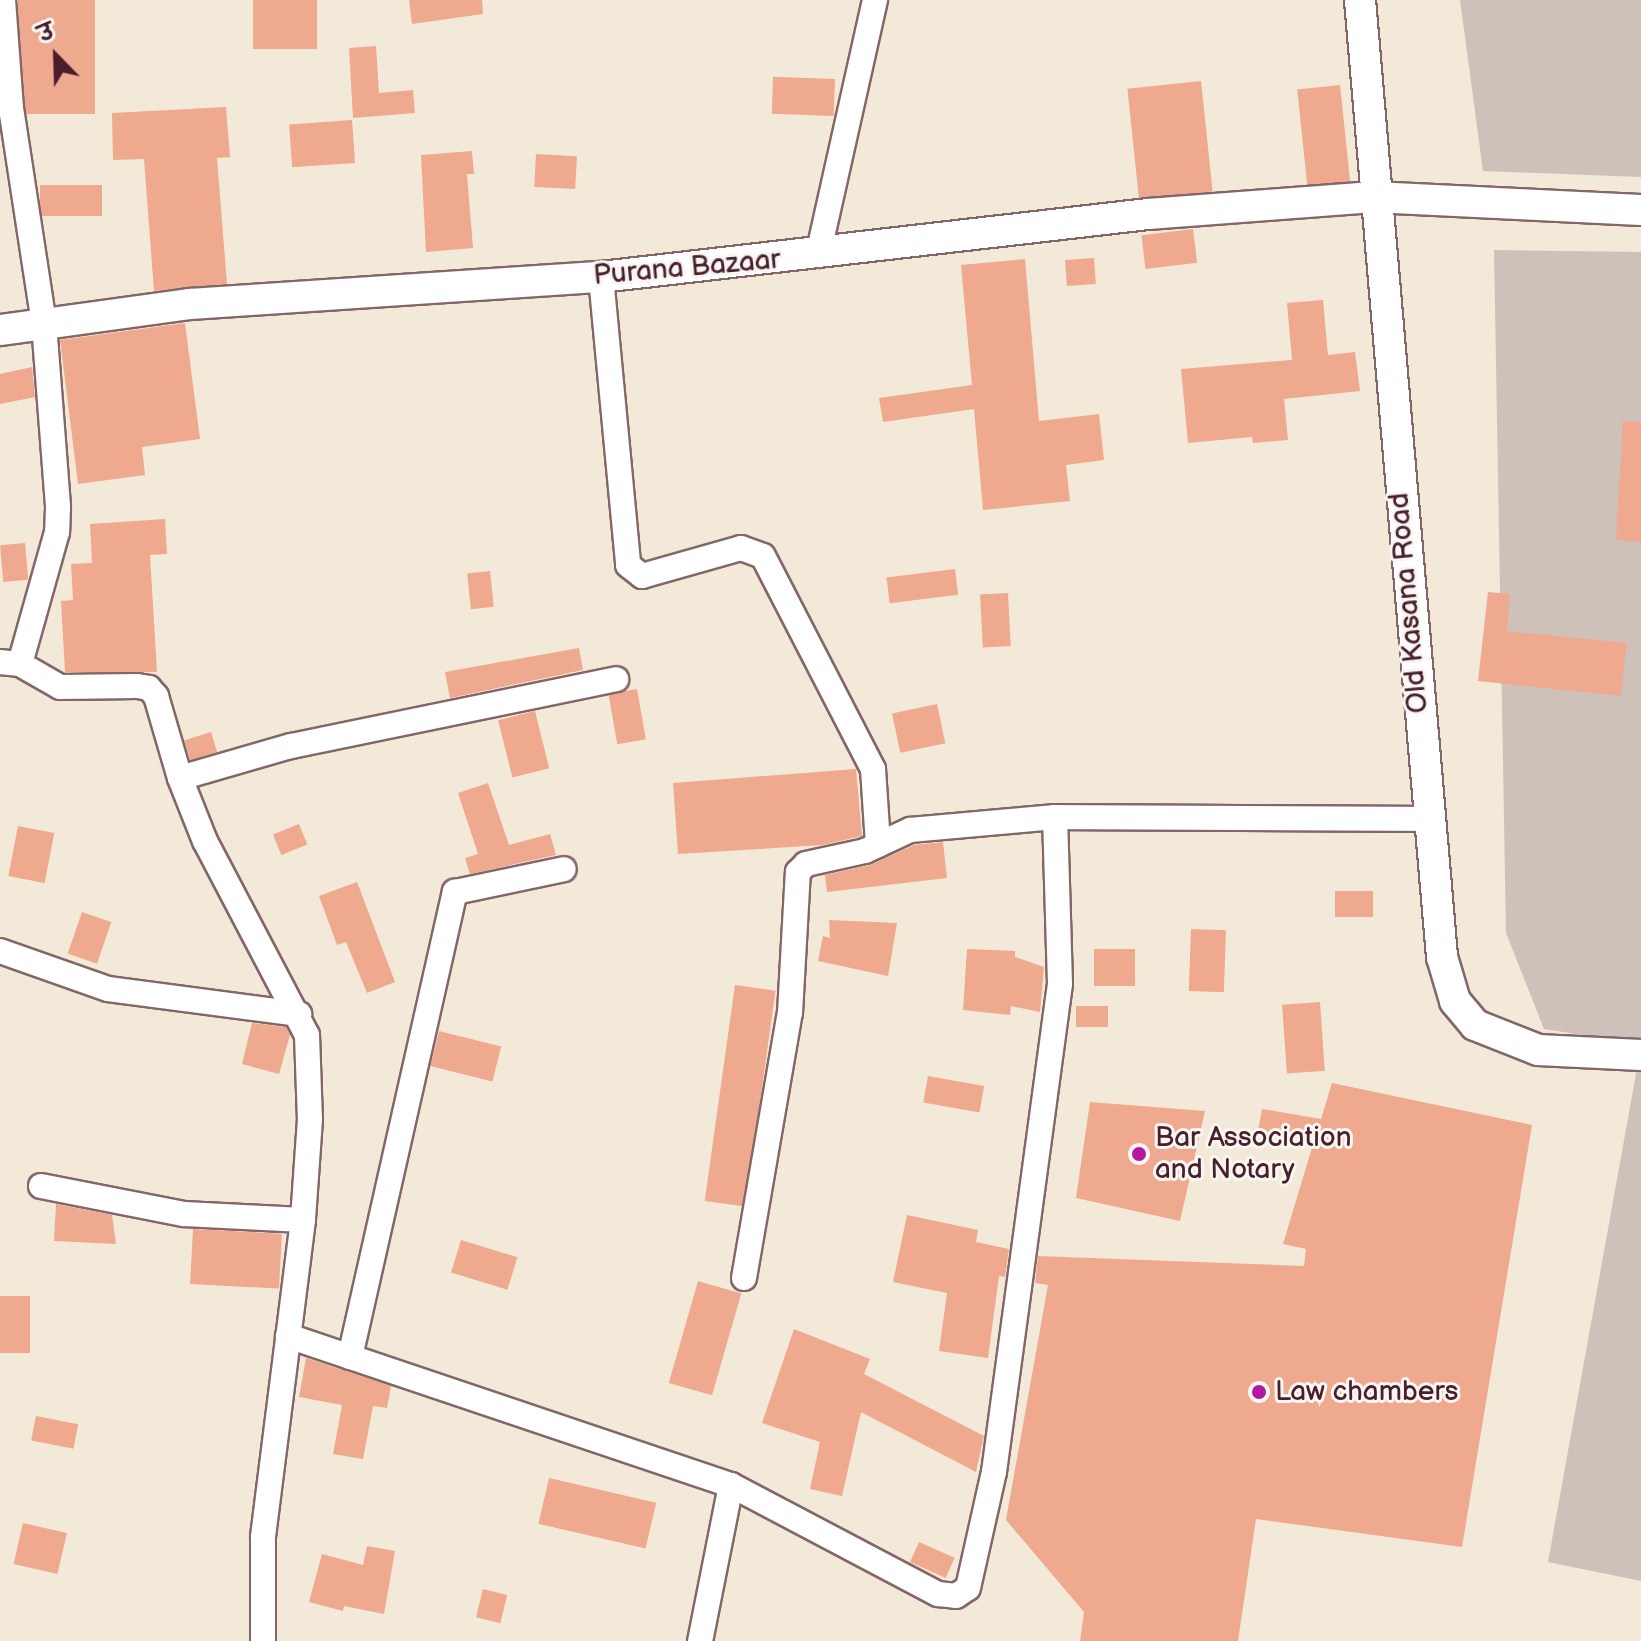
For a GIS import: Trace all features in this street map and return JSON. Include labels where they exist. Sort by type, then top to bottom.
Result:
[{"type":"street","points":[[3,0],[11,108],[44,324],[57,532],[10,663],[60,687],[149,688],[156,696],[180,778],[211,852],[299,1014],[310,1057],[303,1220],[263,1537],[263,1641]]},
{"type":"street","points":[[818,255],[875,0]]},
{"type":"street","name":"Old Kasana Road","points":[[1360,0],[1373,197],[1442,957],[1464,1015],[1516,1044],[1538,1050],[1641,1055]]},
{"type":"street","name":"Purana Bazaar","points":[[0,330],[190,304],[601,277],[818,255],[1148,214],[1373,197],[1641,210]]},
{"type":"street","points":[[601,277],[628,565],[642,576],[741,548],[763,556],[873,769],[878,845]]},
{"type":"street","points":[[180,778],[291,746],[616,679]]},
{"type":"street","points":[[288,1336],[731,1485],[938,1594],[956,1596],[968,1588],[994,1472],[1060,984],[1055,817]]},
{"type":"street","points":[[744,1278],[790,1013],[798,872],[806,864],[878,845],[910,830],[1055,817],[1428,819]]},
{"type":"street","points":[[350,1357],[455,892],[564,869]]},
{"type":"street","points":[[0,951],[108,989],[299,1014]]},
{"type":"street","points":[[41,1186],[184,1214],[303,1220]]},
{"type":"street","points":[[700,1641],[731,1485]]},
{"type":"shaded area","points":[[1460,0],[1641,0],[1641,177],[1483,171]]},
{"type":"shaded area","points":[[1494,250],[1641,252],[1641,1044],[1544,1029],[1506,933]]},
{"type":"shaded area","points":[[1641,1046],[1641,1581],[1548,1562]]},
{"type":"building","points":[[18,0],[95,0],[95,114],[18,114]]},
{"type":"building","points":[[253,0],[317,0],[317,49],[253,49]]},
{"type":"building","points":[[409,0],[482,0],[483,14],[412,24]]},
{"type":"building","points":[[376,46],[379,93],[413,90],[415,113],[353,118],[349,48]]},
{"type":"building","points":[[773,77],[835,79],[834,116],[772,114]]},
{"type":"building","points":[[1201,81],[1213,191],[1139,199],[1127,89]]},
{"type":"building","points":[[1340,85],[1350,181],[1307,186],[1297,89]]},
{"type":"building","points":[[226,107],[230,157],[217,158],[227,284],[154,291],[144,159],[113,160],[112,113]]},
{"type":"building","points":[[352,120],[355,163],[292,167],[289,124]]},
{"type":"building","points":[[472,151],[474,174],[467,174],[473,248],[426,252],[421,155]]},
{"type":"building","points":[[536,154],[577,156],[575,189],[534,187]]},
{"type":"building","points":[[40,185],[102,185],[102,216],[40,216]]},
{"type":"building","points":[[1193,229],[1197,263],[1146,269],[1141,235]]},
{"type":"building","points":[[1094,258],[1096,284],[1067,286],[1065,260]]},
{"type":"building","points":[[1025,259],[1039,421],[1099,414],[1104,460],[1066,465],[1070,501],[983,510],[974,409],[883,422],[879,398],[972,385],[961,265]]},
{"type":"building","points":[[1323,300],[1328,355],[1355,352],[1360,391],[1284,399],[1288,440],[1253,443],[1252,437],[1188,443],[1181,369],[1292,360],[1287,303]]},
{"type":"building","points":[[185,323],[200,439],[142,447],[145,475],[78,484],[60,340]]},
{"type":"building","points":[[32,367],[35,397],[0,404],[0,374]]},
{"type":"building","points":[[1623,421],[1641,422],[1641,542],[1616,540]]},
{"type":"building","points":[[165,519],[167,554],[150,555],[157,672],[65,672],[61,601],[73,600],[71,564],[92,563],[90,524]]},
{"type":"building","points":[[25,543],[28,580],[3,582],[0,545]]},
{"type":"building","points":[[955,569],[958,595],[890,603],[887,577]]},
{"type":"building","points":[[490,571],[494,607],[471,609],[467,573]]},
{"type":"building","points":[[1488,592],[1510,594],[1507,631],[1627,643],[1621,696],[1478,681]]},
{"type":"building","points":[[1008,593],[1011,646],[983,647],[980,594]]},
{"type":"building","points":[[579,648],[583,670],[450,698],[445,672]]},
{"type":"building","points":[[637,689],[646,739],[617,744],[608,694]]},
{"type":"building","points":[[937,704],[945,743],[900,753],[892,714]]},
{"type":"building","points":[[535,711],[549,768],[512,777],[498,720]]},
{"type":"building","points":[[211,732],[217,752],[190,760],[184,740]]},
{"type":"building","points":[[856,769],[862,836],[823,845],[678,854],[673,783]]},
{"type":"building","points":[[488,783],[509,845],[550,834],[556,855],[470,874],[465,858],[478,854],[458,793]]},
{"type":"building","points":[[299,824],[307,844],[281,855],[273,834]]},
{"type":"building","points":[[18,826],[54,833],[45,883],[8,876]]},
{"type":"building","points":[[943,842],[947,878],[827,892],[825,875],[871,865],[914,845]]},
{"type":"building","points":[[357,882],[395,982],[367,993],[346,942],[337,945],[319,896]]},
{"type":"building","points":[[1335,891],[1373,891],[1373,917],[1335,917]]},
{"type":"building","points":[[82,912],[111,922],[97,964],[68,954]]},
{"type":"building","points":[[829,920],[897,923],[888,976],[818,961],[823,936],[830,938]]},
{"type":"building","points":[[1191,929],[1226,930],[1224,992],[1189,991]]},
{"type":"building","points":[[967,949],[1015,951],[1015,957],[1044,967],[1040,1012],[1011,1006],[1010,1015],[963,1010]]},
{"type":"building","points":[[1094,949],[1135,949],[1135,986],[1094,986]]},
{"type":"building","points":[[735,985],[776,991],[745,1207],[705,1201]]},
{"type":"building","points":[[1320,1002],[1325,1071],[1287,1073],[1282,1005]]},
{"type":"building","points":[[1076,1006],[1108,1006],[1108,1027],[1076,1027]]},
{"type":"building","points":[[252,1023],[286,1027],[290,1035],[279,1074],[242,1064]]},
{"type":"building","points":[[439,1031],[501,1046],[492,1081],[430,1066]]},
{"type":"building","points":[[928,1076],[984,1086],[979,1112],[923,1103]]},
{"type":"building","name":"Law chambers","points":[[1332,1083],[1532,1125],[1462,1547],[1256,1519],[1238,1641],[1080,1641],[1084,1612],[1006,1520],[1048,1285],[1035,1283],[1038,1256],[1304,1266],[1306,1249],[1283,1244],[1314,1141],[1258,1131],[1262,1109],[1321,1119]]},
{"type":"building","name":"Bar Association and Notary","points":[[1090,1102],[1205,1111],[1180,1221],[1076,1198]]},
{"type":"building","points":[[56,1204],[112,1215],[116,1244],[54,1241]]},
{"type":"building","points":[[907,1215],[978,1230],[976,1242],[1009,1249],[1005,1277],[999,1276],[988,1358],[939,1351],[947,1293],[893,1282]]},
{"type":"building","points":[[193,1229],[282,1234],[279,1289],[190,1284]]},
{"type":"building","points":[[461,1240],[517,1257],[507,1290],[451,1273]]},
{"type":"building","points":[[698,1281],[741,1293],[712,1395],[669,1383]]},
{"type":"building","points":[[0,1296],[30,1296],[30,1353],[0,1353]]},
{"type":"building","points":[[794,1329],[870,1359],[864,1374],[984,1436],[976,1472],[861,1412],[842,1496],[810,1489],[820,1442],[762,1423]]},
{"type":"building","points":[[306,1358],[391,1386],[387,1408],[373,1406],[363,1459],[333,1454],[342,1405],[299,1397]]},
{"type":"building","points":[[36,1416],[78,1424],[73,1449],[31,1441]]},
{"type":"building","points":[[549,1478],[656,1503],[646,1549],[538,1524]]},
{"type":"building","points":[[23,1523],[67,1533],[57,1574],[14,1564]]},
{"type":"building","points":[[919,1542],[955,1558],[946,1578],[910,1562]]},
{"type":"building","points":[[367,1546],[395,1551],[384,1614],[344,1606],[343,1611],[309,1602],[322,1554],[363,1565]]},
{"type":"building","points":[[483,1589],[507,1595],[500,1623],[476,1617]]},
{"type":"place","name":"Bar Association and Notary","points":[[1139,1154]]},
{"type":"place","name":"Law chambers","points":[[1259,1392]]}]
